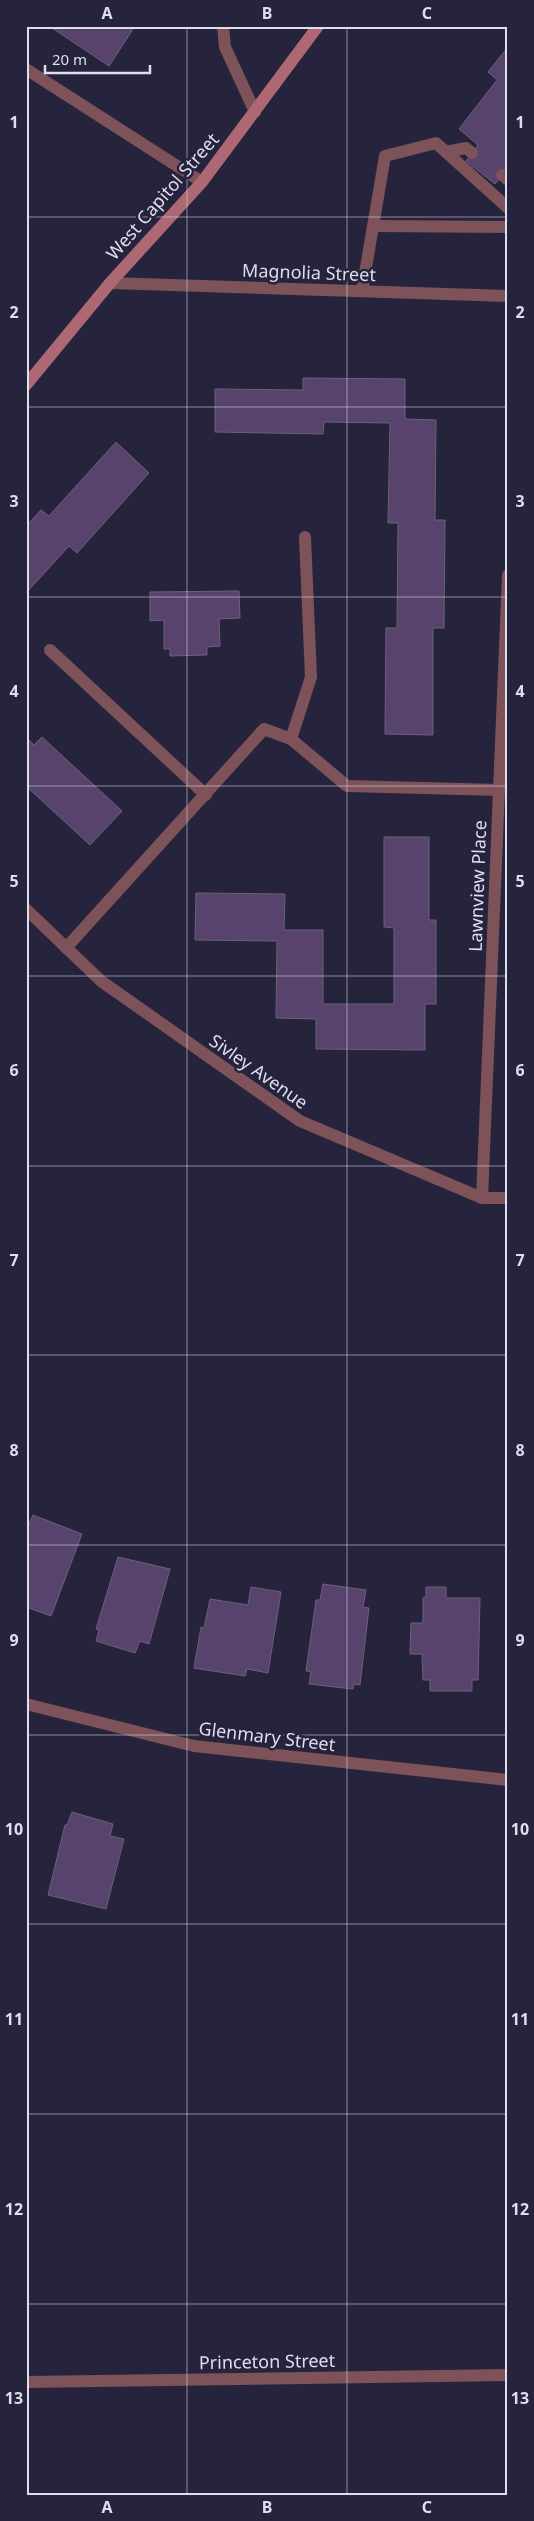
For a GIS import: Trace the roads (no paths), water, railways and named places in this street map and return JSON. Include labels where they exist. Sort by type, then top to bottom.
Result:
[{"type":"main road","name":"West Capitol Street","points":[[26,385],[110,284],[202,182],[318,26]]},
{"type":"street","points":[[223,26],[225,47],[255,112]]},
{"type":"street","points":[[26,69],[202,182]]},
{"type":"street","points":[[362,291],[386,156],[436,143],[508,208]]},
{"type":"street","points":[[446,152],[466,148],[472,153]]},
{"type":"street","points":[[373,226],[508,227]]},
{"type":"street","name":"Magnolia Street","points":[[110,284],[508,296]]},
{"type":"street","points":[[291,739],[311,677],[305,536]]},
{"type":"street","name":"Lawnview Place","points":[[482,1198],[508,576]]},
{"type":"street","points":[[50,650],[206,795]]},
{"type":"street","points":[[66,948],[264,729],[291,739],[347,786],[499,790]]},
{"type":"street","name":"Sivley Avenue","points":[[26,909],[101,981],[300,1121],[482,1198],[508,1198]]},
{"type":"street","name":"Glenmary Street","points":[[26,1704],[194,1746],[508,1780]]},
{"type":"street","name":"Princeton Street","points":[[26,2382],[508,2376]]}]
